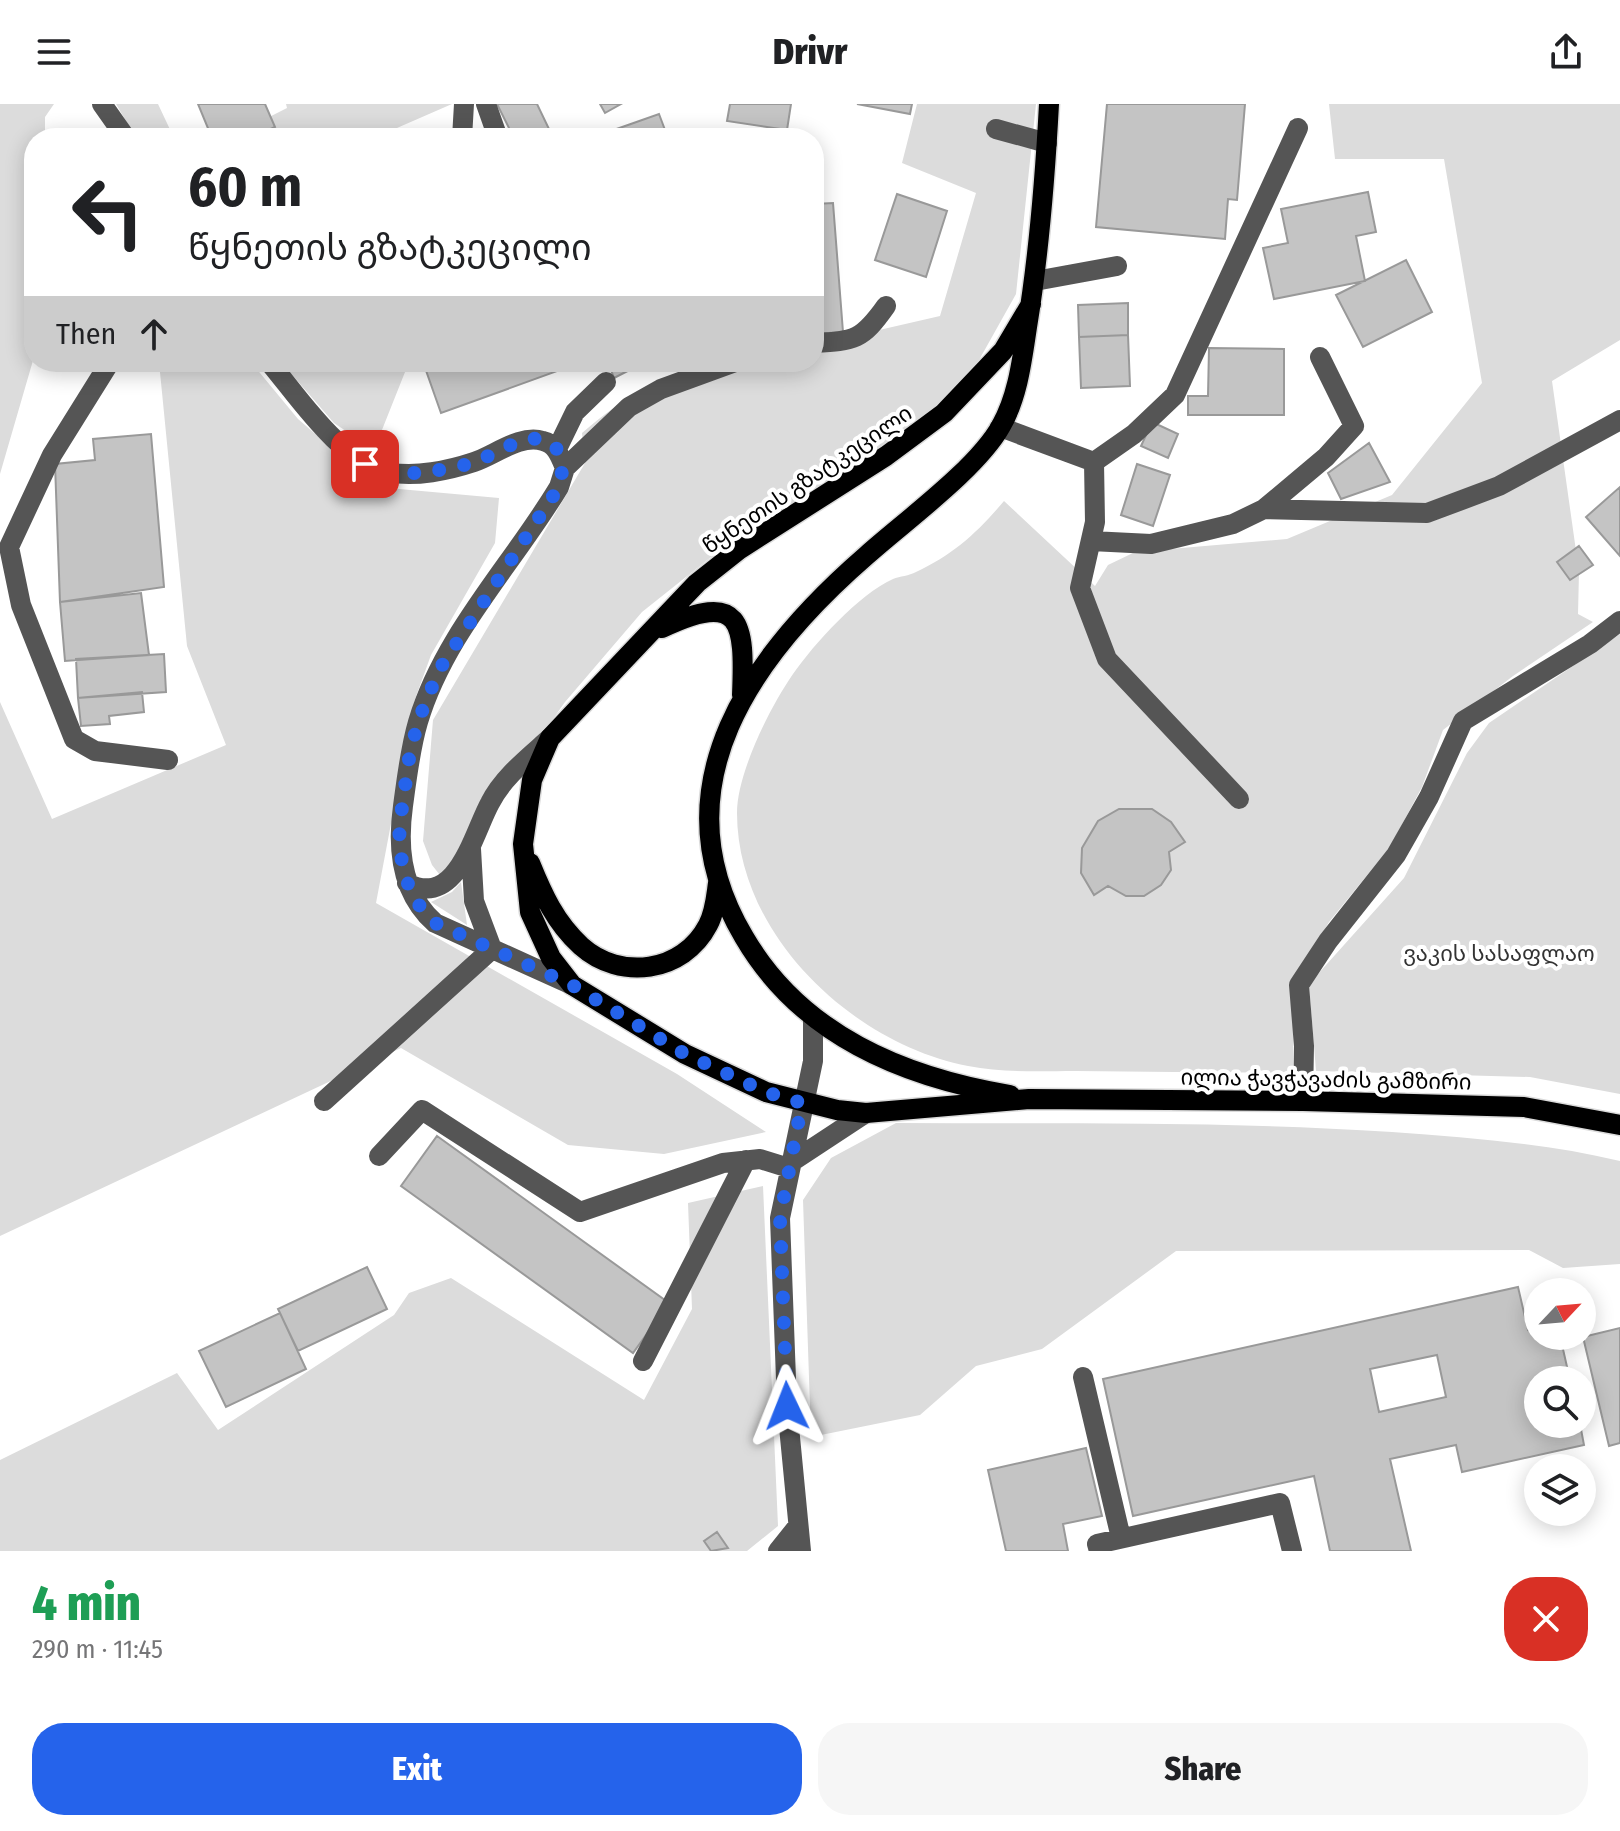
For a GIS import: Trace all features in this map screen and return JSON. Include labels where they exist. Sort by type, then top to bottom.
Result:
[{"type":"main road","name":"წყნეთის გზატკეცილი","points":[[1029,1099],[925,1077],[855,1046],[813,1018],[754,954],[737,927],[719,877],[711,841],[711,784],[717,754],[742,695],[830,588],[934,497],[1000,427],[1015,390],[1035,281],[1049,104]]},
{"type":"main road","name":"წყნეთის გზატკეცილი","points":[[1029,1099],[866,1113],[802,1103],[766,1092],[685,1054],[572,985],[551,958],[530,912],[523,844],[532,780],[550,738],[697,583],[740,549],[886,456],[944,413],[1003,351],[1031,304]]},
{"type":"main road","points":[[651,634],[705,611],[720,611],[733,619],[744,644],[742,695]]},
{"type":"main road","points":[[523,844],[547,905],[562,927],[584,949],[611,964],[632,968],[668,963],[695,943],[708,926],[715,906],[719,877]]},
{"type":"main road","name":"ილია ჭავჭავაძის გამზირი","points":[[1029,1099],[1303,1101],[1524,1107],[1620,1125]]},
{"type":"street","points":[[102,104],[119,128]]},
{"type":"street","points":[[463,128],[464,104]]},
{"type":"street","points":[[486,104],[494,128]]},
{"type":"street","points":[[1094,462],[1134,434],[1175,395],[1298,128]]},
{"type":"street","points":[[996,129],[1047,143]]},
{"type":"street","points":[[1035,281],[1117,266]]},
{"type":"street","points":[[824,342],[856,340],[871,328],[886,306]]},
{"type":"street","points":[[1091,541],[1151,544],[1233,524],[1264,509],[1326,457],[1354,426],[1320,357]]},
{"type":"street","points":[[104,372],[52,455],[9,547],[21,605],[74,739],[95,751],[168,760]]},
{"type":"street","points":[[277,372],[312,413],[365,464],[392,473],[423,473],[474,462],[527,439],[545,441],[561,458]]},
{"type":"street","points":[[561,458],[629,407],[661,389],[708,372]]},
{"type":"street","points":[[572,985],[435,923],[421,911],[407,883],[399,829],[410,752],[419,719],[439,670],[482,600],[548,505],[575,412],[606,382]]},
{"type":"street","points":[[1264,509],[1427,513],[1499,486],[1620,420]]},
{"type":"street","points":[[1000,427],[1094,462]]},
{"type":"street","points":[[1094,462],[1095,522],[1080,588],[1107,659],[1239,799]]},
{"type":"street","points":[[1303,1101],[1304,1046],[1299,985],[1328,941],[1396,855],[1429,797],[1463,721],[1590,644],[1620,621]]},
{"type":"street","points":[[407,883],[421,890],[435,888],[455,873],[471,849],[490,802],[514,770],[550,738]]},
{"type":"street","points":[[471,849],[474,901],[492,949]]},
{"type":"street","points":[[324,1101],[492,949]]},
{"type":"street","points":[[801,1551],[787,1406],[780,1218],[813,1061],[813,1018]]},
{"type":"street","points":[[379,1156],[422,1110],[580,1212],[723,1163],[760,1159],[790,1165],[866,1113]]},
{"type":"street","points":[[643,1361],[746,1160]]},
{"type":"street","points":[[1083,1377],[1121,1538]]},
{"type":"street","points":[[1099,1551],[1097,1544],[1280,1503],[1292,1551]]},
{"type":"street","points":[[778,1551],[798,1526]]},
{"type":"green space","points":[[0,104],[54,104],[45,117],[45,128],[24,128],[24,372],[30,372],[0,474]]},
{"type":"green space","points":[[116,104],[158,104],[169,128],[130,128]]},
{"type":"green space","points":[[286,104],[452,104],[397,128],[248,128],[287,108]]},
{"type":"green space","points":[[917,104],[1036,104],[1016,294],[969,378],[885,454],[745,530],[642,612],[565,702],[500,794],[447,884],[432,865],[423,841],[433,720],[585,463],[582,433],[638,393],[667,381],[698,372],[824,372],[824,343],[940,316],[976,193],[902,163]]},
{"type":"green space","points":[[1329,104],[1620,104],[1620,340],[1552,381],[1579,572],[1578,614],[1593,622],[1513,676],[1443,730],[1422,787],[1390,847],[1329,922],[1294,981],[1293,1069],[1288,1073],[1008,1071],[968,1066],[925,1054],[883,1034],[844,1008],[809,977],[780,941],[757,901],[742,858],[737,813],[738,797],[756,741],[793,674],[838,621],[880,586],[913,573],[953,550],[1004,501],[1095,586],[1108,565],[1135,552],[1287,539],[1392,495],[1482,383],[1444,159],[1335,159]]},
{"type":"green space","points":[[160,372],[259,372],[298,419],[377,487],[499,498],[495,543],[431,655],[414,702],[376,903],[677,1074],[766,1132],[664,1154],[568,1145],[401,1048],[0,1236],[0,702],[52,819],[226,745],[187,646]]},
{"type":"green space","points":[[290,372],[405,372],[374,450],[334,423]]},
{"type":"green space","name":"ვაკის სასაფლაო","points":[[1620,634],[1620,1094],[1530,1077],[1316,1071],[1309,984],[1404,878],[1467,753],[1489,723]]},
{"type":"green space","points":[[461,882],[467,925],[431,902],[452,892]]},
{"type":"green space","points":[[896,1123],[1330,1128],[1478,1139],[1592,1155],[1620,1161],[1620,1264],[1563,1268],[1529,1250],[1176,1251],[1042,1349],[976,1366],[920,1415],[811,1437],[803,1200],[831,1158]]},
{"type":"green space","points":[[763,1186],[778,1526],[747,1551],[0,1551],[0,1460],[177,1373],[218,1430],[394,1315],[409,1293],[451,1278],[644,1400],[692,1309],[688,1203]]},
{"type":"building","points":[[198,104],[265,104],[275,127],[273,128],[208,128]]},
{"type":"building","points":[[497,104],[537,104],[549,128],[509,128]]},
{"type":"building","points":[[600,104],[621,104],[605,113]]},
{"type":"building","points":[[730,104],[791,104],[787,128],[727,121]]},
{"type":"building","points":[[857,104],[912,104],[910,114]]},
{"type":"building","points":[[1107,104],[1245,104],[1237,200],[1228,199],[1225,239],[1096,227]]},
{"type":"building","points":[[659,114],[664,128],[619,128]]},
{"type":"building","points":[[1368,192],[1376,232],[1356,236],[1365,281],[1274,299],[1263,248],[1288,243],[1281,209]]},
{"type":"building","points":[[897,194],[947,211],[926,277],[875,260]]},
{"type":"building","points":[[824,203],[833,203],[843,332],[824,333]]},
{"type":"building","points":[[1406,260],[1432,312],[1363,347],[1336,295]]},
{"type":"building","points":[[1128,303],[1128,335],[1079,337],[1078,305]]},
{"type":"building","points":[[1128,335],[1130,386],[1081,388],[1079,337]]},
{"type":"building","points":[[1209,348],[1284,349],[1284,415],[1188,415],[1188,396],[1208,396]]},
{"type":"building","points":[[427,372],[554,372],[441,413]]},
{"type":"building","points":[[612,372],[626,372],[614,378]]},
{"type":"building","points":[[1152,422],[1178,434],[1168,458],[1141,446]]},
{"type":"building","points":[[151,434],[164,587],[60,602],[55,464],[95,460],[93,439]]},
{"type":"building","points":[[1369,443],[1390,482],[1341,499],[1328,473]]},
{"type":"building","points":[[1137,464],[1170,475],[1153,526],[1121,515]]},
{"type":"building","points":[[1620,487],[1620,556],[1586,517]]},
{"type":"building","points":[[1579,546],[1593,565],[1570,580],[1557,562]]},
{"type":"building","points":[[141,593],[149,655],[65,661],[60,602]]},
{"type":"building","points":[[164,654],[166,692],[78,698],[76,659]]},
{"type":"building","points":[[142,692],[144,712],[109,716],[110,724],[81,726],[78,698]]},
{"type":"building","points":[[1119,809],[1152,809],[1171,822],[1185,842],[1169,852],[1171,870],[1161,885],[1144,896],[1126,896],[1108,886],[1094,895],[1081,873],[1082,848],[1098,821]]},
{"type":"building","points":[[437,1136],[669,1303],[633,1353],[401,1186]]},
{"type":"building","points":[[367,1267],[387,1309],[298,1351],[278,1309]]},
{"type":"building","points":[[1518,1287],[1524,1313],[1524,1350],[1563,1350],[1567,1366],[1524,1366],[1524,1438],[1583,1438],[1584,1445],[1543,1454],[1524,1454],[1524,1458],[1462,1472],[1456,1445],[1390,1459],[1411,1551],[1330,1551],[1314,1476],[1133,1516],[1103,1379]],"holes":[[[1437,1355],[1446,1397],[1379,1412],[1370,1369]]]},
{"type":"building","points":[[280,1313],[306,1369],[226,1407],[199,1351]]},
{"type":"building","points":[[1620,1328],[1620,1443],[1609,1446],[1596,1392],[1596,1366],[1590,1366],[1586,1350],[1596,1350],[1596,1334]]},
{"type":"building","points":[[1086,1448],[1102,1516],[1063,1524],[1068,1551],[1006,1551],[988,1470]]},
{"type":"building","points":[[717,1532],[728,1548],[711,1551],[704,1541]]},
{"type":"route","points":[[365,464],[392,473],[423,473],[474,462],[527,439],[545,441],[557,449],[565,468],[559,487],[482,600],[439,670],[419,719],[410,752],[399,829],[402,864],[412,897],[421,911],[435,923],[572,985],[685,1054],[766,1092],[802,1103],[780,1218],[787,1406]]}]
